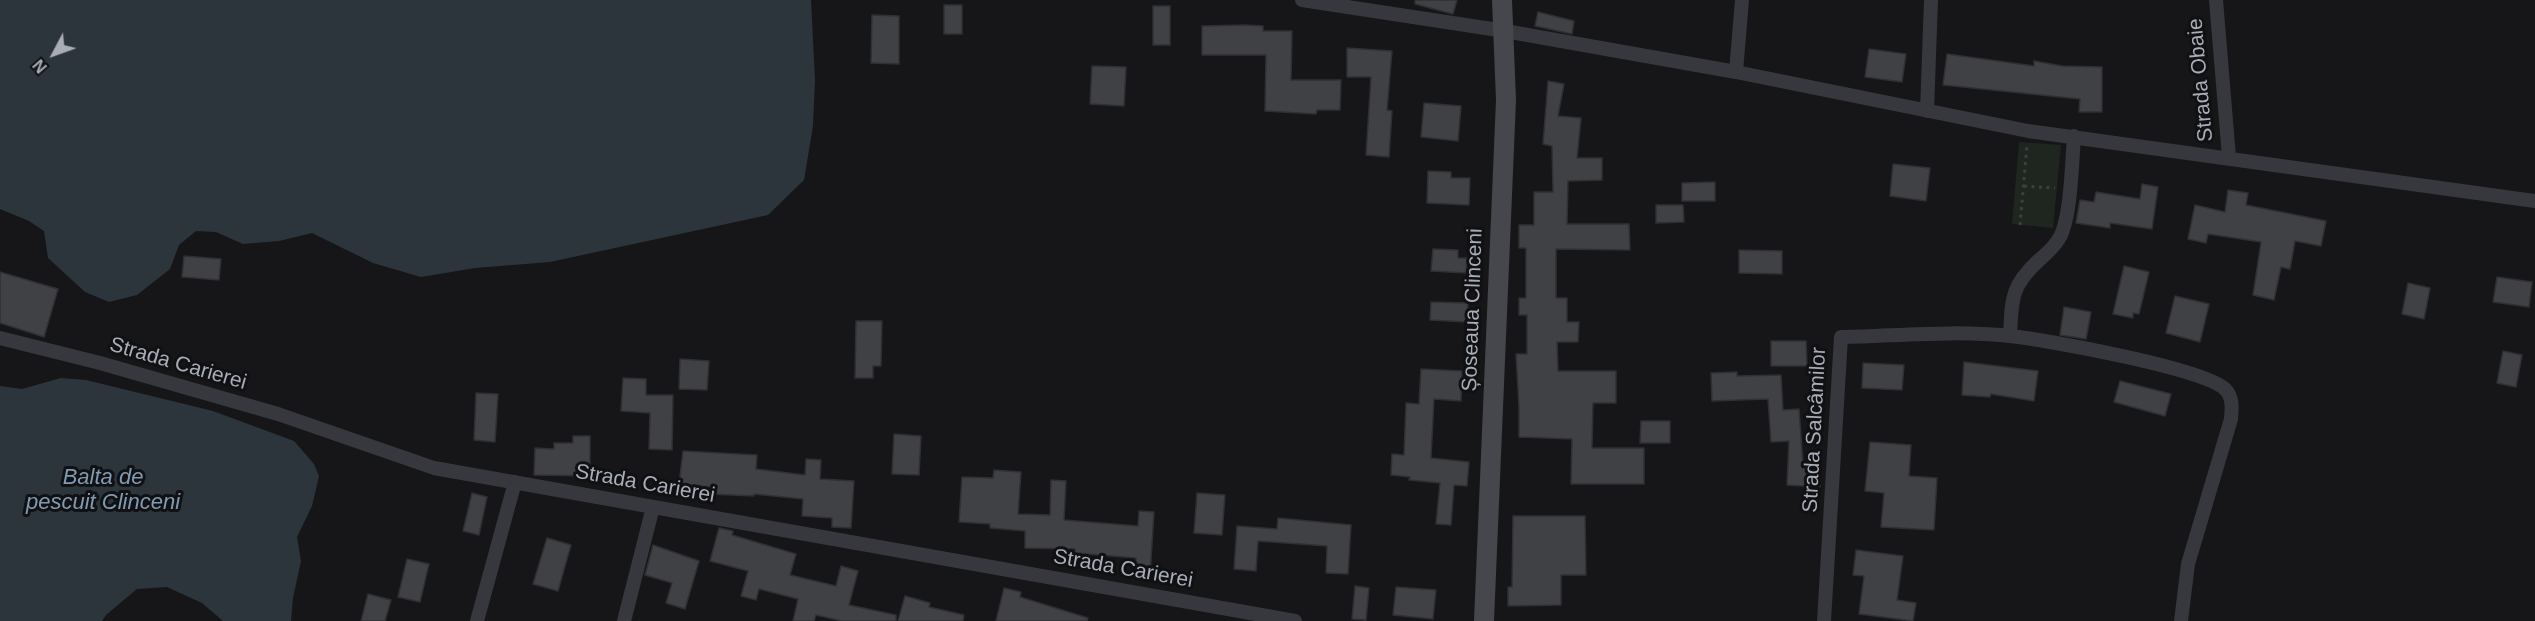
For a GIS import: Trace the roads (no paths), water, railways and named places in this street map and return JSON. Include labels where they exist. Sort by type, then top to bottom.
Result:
[{"type":"main road","name":"Șoseaua Clinceni","points":[[1485,621],[1506,100],[1502,0]]},
{"type":"street","points":[[1302,0],[1505,31],[1736,72],[2028,131],[2535,201]]},
{"type":"street","points":[[1736,72],[1742,0]]},
{"type":"street","points":[[1927,111],[1930,0]]},
{"type":"street","name":"Strada Obaie","points":[[2216,0],[2229,157]]},
{"type":"street","points":[[2074,136],[2069,189],[2061,236],[2051,249],[2021,277],[2012,297],[2010,336],[2161,366],[2207,378],[2226,390],[2233,404],[2231,418],[2188,564],[2181,621]]},
{"type":"street","name":"Strada Salcâmilor","points":[[1824,621],[1841,337],[2010,336]]},
{"type":"street","name":"Strada Carierei","points":[[0,338],[100,363],[278,414],[434,468],[1295,621]]},
{"type":"street","points":[[477,621],[514,482]]},
{"type":"street","points":[[624,621],[653,507]]},
{"type":"water","points":[[0,0],[811,0],[815,80],[813,126],[804,180],[768,215],[550,262],[475,268],[421,277],[373,263],[312,233],[279,241],[243,244],[216,232],[196,231],[179,245],[170,269],[137,295],[109,302],[85,292],[48,258],[44,231],[29,221],[0,209]]},
{"type":"water","name":"Balta de pescuit Clinceni","points":[[61,378],[86,380],[213,411],[294,441],[314,464],[319,476],[312,506],[297,537],[301,561],[293,598],[291,621],[223,621],[202,603],[167,587],[137,589],[102,621],[0,621],[0,386],[22,389]]}]
